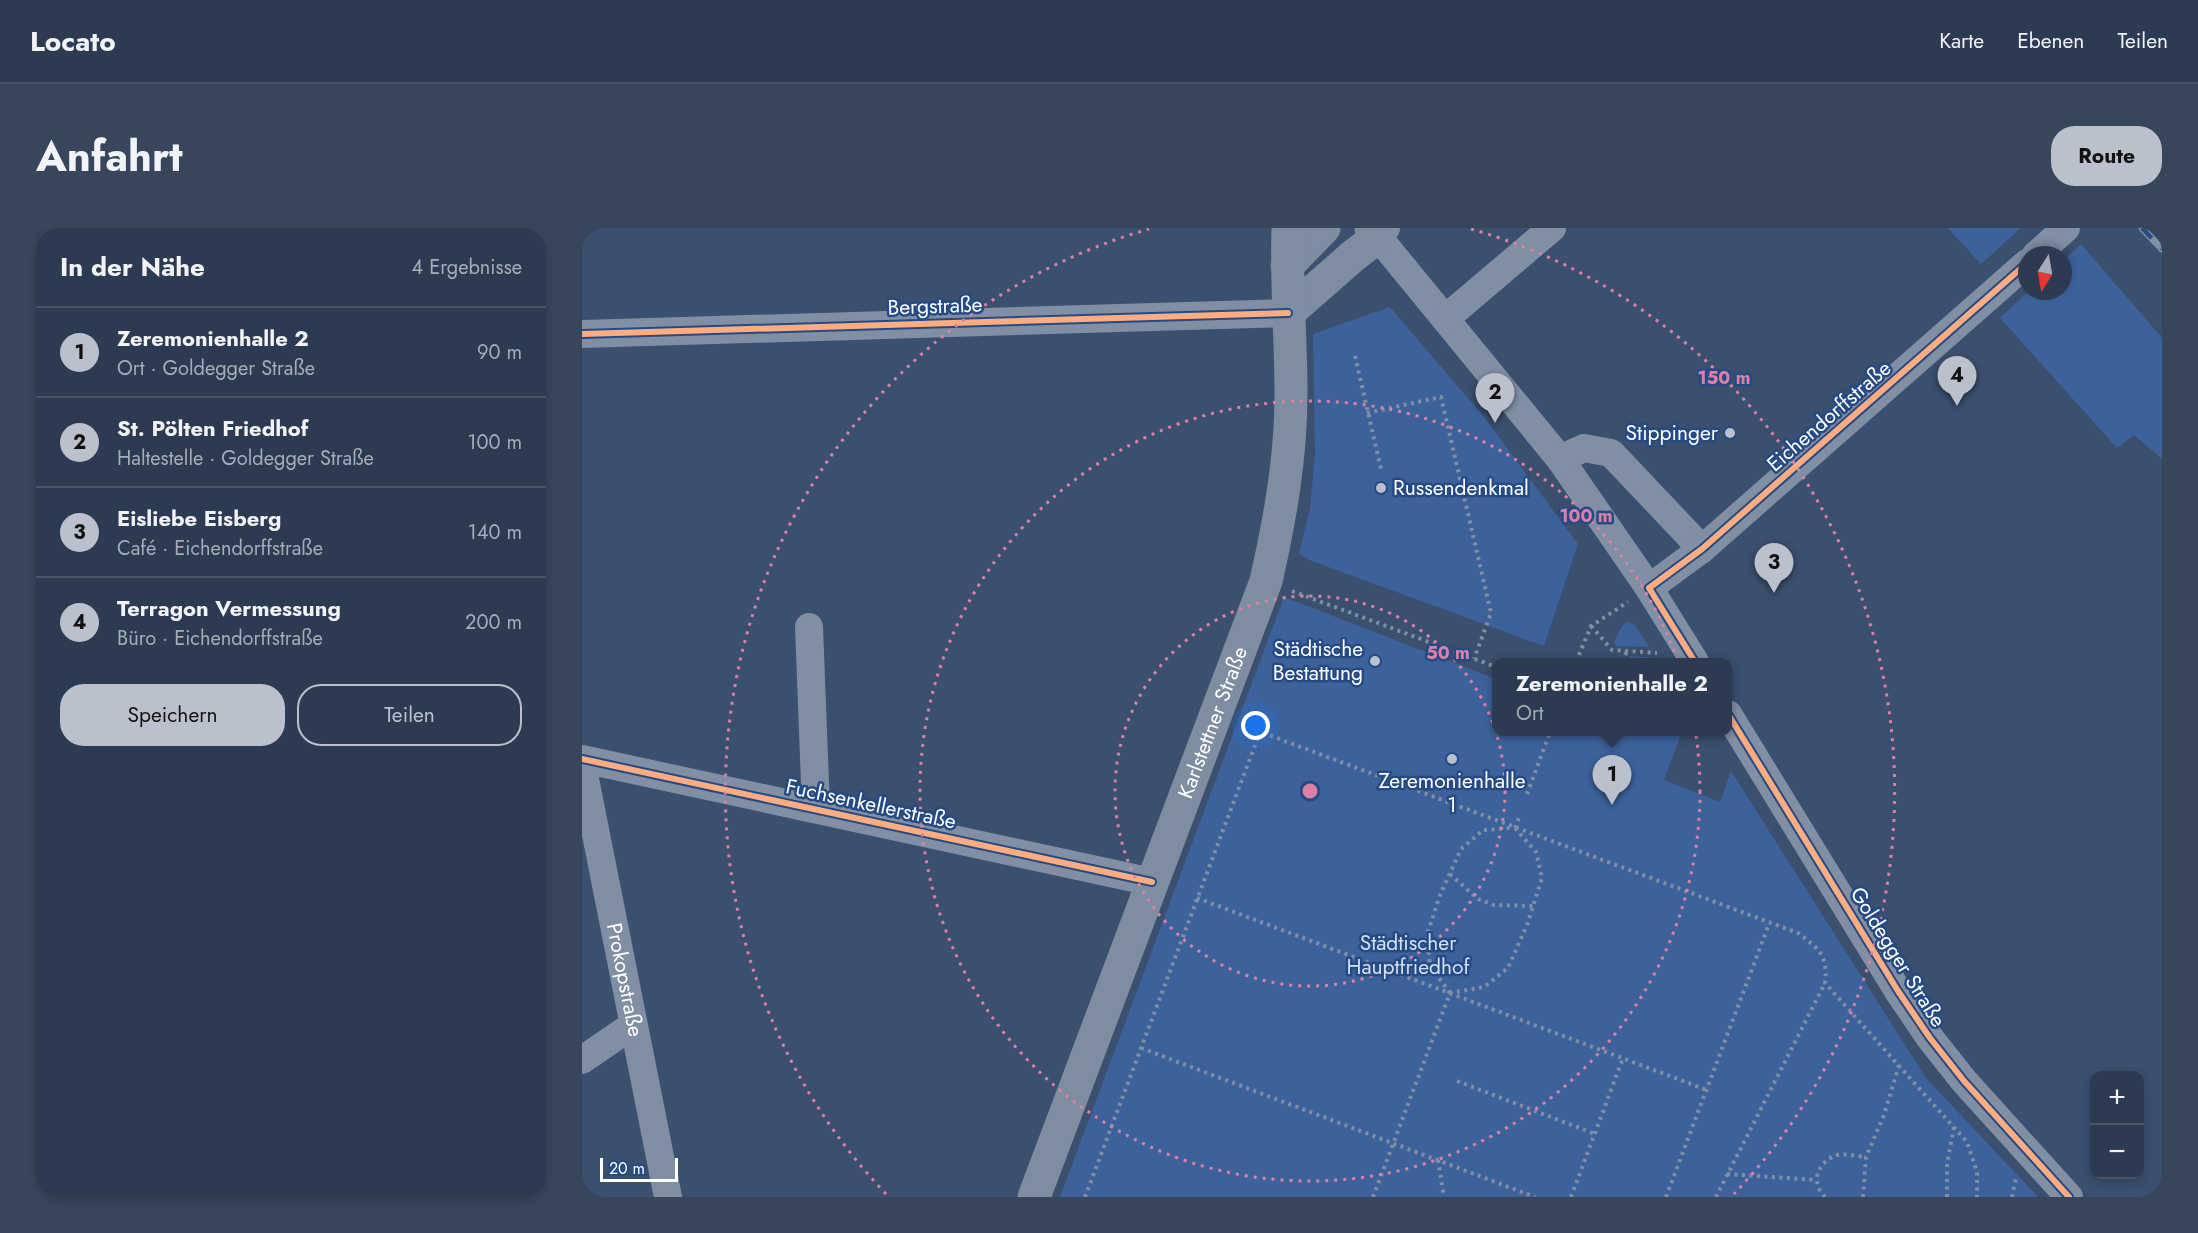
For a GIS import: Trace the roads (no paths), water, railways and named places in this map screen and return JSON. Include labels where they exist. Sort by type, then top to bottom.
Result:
[{"type":"main road","name":"Karlstettner Straße","points":[[1034,1197],[1266,581],[1280,522],[1288,463],[1291,395],[1288,228]]},
{"type":"main road","points":[[1287,266],[1324,228]]},
{"type":"main road","points":[[1288,313],[1379,231]]},
{"type":"street","points":[[1446,318],[1552,228]]},
{"type":"street","points":[[2046,246],[2066,228]]},
{"type":"street","points":[[1379,231],[1560,459],[1688,651]]},
{"type":"street","name":"Eichendorffstraße","points":[[1648,588],[1702,549],[2018,271]]},
{"type":"street","name":"Bergstraße","points":[[582,334],[1288,313]]},
{"type":"street","points":[[1560,459],[1584,448],[1611,453],[1702,549]]},
{"type":"street","name":"Fuchsenkellerstraße","points":[[809,627],[816,809]]},
{"type":"street","name":"Goldegger Straße","points":[[1732,721],[1898,991],[1930,1038],[1964,1081],[2069,1197]]},
{"type":"street","name":"Fuchsenkellerstraße","points":[[582,759],[1152,882]]},
{"type":"street","name":"Prokopstraße","points":[[582,764],[668,1197]]},
{"type":"street","points":[[582,1060],[633,1025]]},
{"type":"railway","points":[[2142,228],[2162,249]]},
{"type":"place","name":"Terragon Vermessung","points":[[1957,406]]},
{"type":"place","name":"St. Pölten Friedhof","points":[[1495,423]]},
{"type":"place","name":"Stippinger","points":[[1730,433]]},
{"type":"place","name":"Russendenkmal","points":[[1381,488]]},
{"type":"place","name":"Eisliebe Eisberg","points":[[1774,593]]},
{"type":"place","name":"Städtische Bestattung","points":[[1375,661]]},
{"type":"place","name":"Zeremonienhalle 1","points":[[1452,759]]},
{"type":"place","name":"Zeremonienhalle 2","points":[[1612,805]]},
{"type":"park label","name":"Städtischer Hauptfriedhof","points":[[1408,955]]}]
